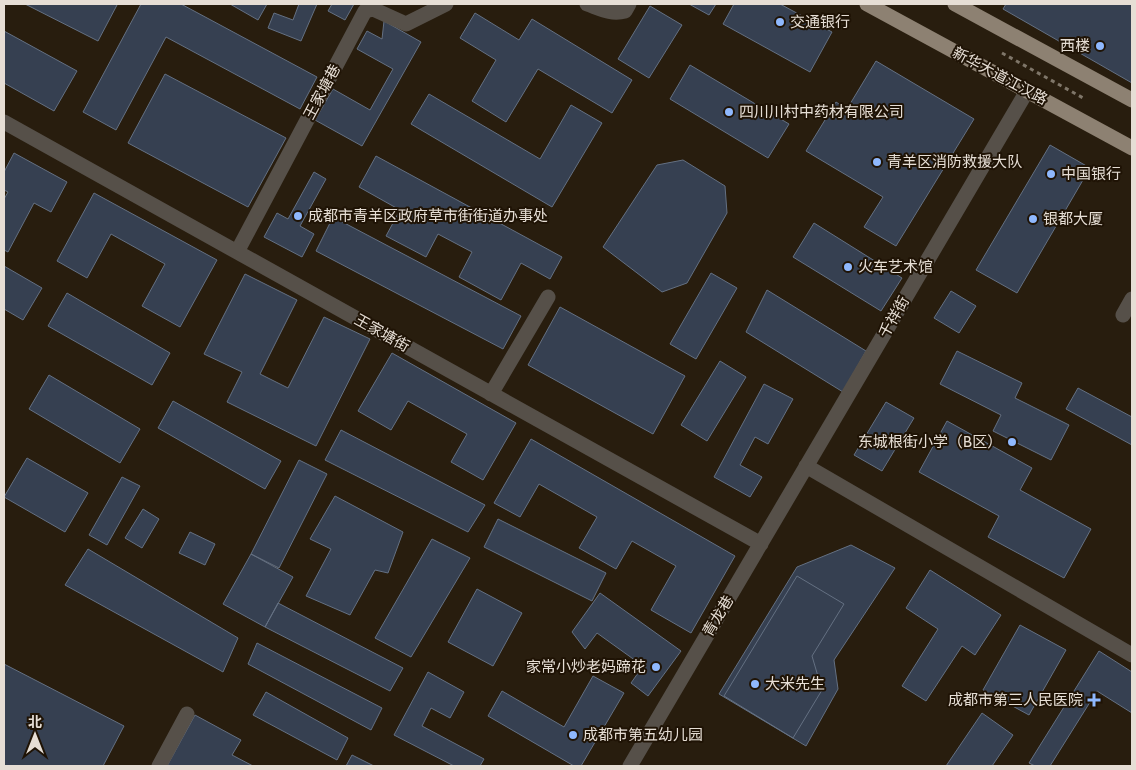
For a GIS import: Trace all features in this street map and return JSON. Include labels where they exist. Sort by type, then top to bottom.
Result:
[{"type":"main road","name":"新华大道江汉路","points":[[867,4],[1132,148]]},
{"type":"main road","points":[[955,4],[1132,100]]},
{"type":"street","name":"王家塘巷","points":[[237,252],[365,11],[373,9],[406,24],[446,4]]},
{"type":"street","points":[[587,4],[609,12],[618,13],[625,11],[629,4]]},
{"type":"street","name":"千祥街","points":[[806,466],[1027,91]]},
{"type":"street","name":"王家塘街","points":[[4,122],[761,544]]},
{"type":"street","points":[[491,394],[548,297]]},
{"type":"street","points":[[1123,315],[1132,299]]},
{"type":"street","points":[[806,466],[1132,655]]},
{"type":"street","name":"青龙巷","points":[[630,766],[806,466]]},
{"type":"street","points":[[159,766],[187,714]]},
{"type":"path","points":[[1002,53],[1085,99]]},
{"type":"building","points":[[25,4],[115,4],[117,5],[98,41]]},
{"type":"building","points":[[141,4],[181,4],[317,77],[300,109],[166,37],[116,130],[83,112]]},
{"type":"building","points":[[230,4],[267,4],[258,20]]},
{"type":"building","points":[[299,4],[317,4],[301,41],[268,28],[274,13],[293,20]]},
{"type":"building","points":[[332,4],[354,4],[345,20],[328,11]]},
{"type":"building","points":[[689,4],[716,4],[709,15]]},
{"type":"building","points":[[734,4],[780,4],[832,32],[810,72],[723,24]]},
{"type":"building","name":"西楼","points":[[1006,4],[1132,4],[1132,83],[1003,9]]},
{"type":"building","points":[[650,6],[682,25],[649,78],[618,59]]},
{"type":"building","points":[[475,13],[519,40],[532,19],[632,80],[612,113],[538,69],[506,122],[472,101],[496,60],[460,38]]},
{"type":"building","points":[[384,21],[421,42],[362,146],[315,120],[333,89],[370,110],[393,69],[357,49],[367,31],[382,39]]},
{"type":"building","points":[[4,31],[77,71],[54,111],[4,83]]},
{"type":"building","points":[[876,61],[974,119],[896,246],[864,227],[883,197],[806,151],[836,102],[847,109]]},
{"type":"building","name":"四川川村中药材有限公司","points":[[690,65],[789,124],[768,158],[670,99]]},
{"type":"building","points":[[165,74],[286,138],[248,207],[128,143]]},
{"type":"building","points":[[429,94],[540,159],[571,105],[602,123],[552,207],[411,124]]},
{"type":"building","name":"银都大厦","points":[[1050,145],[1090,168],[1017,293],[976,270]]},
{"type":"building","points":[[14,153],[67,182],[51,212],[34,203],[8,252],[4,250],[4,199],[8,192],[4,190],[4,172]]},
{"type":"building","points":[[376,156],[562,257],[550,279],[521,263],[501,300],[459,277],[472,252],[438,234],[426,257],[386,236],[400,210],[359,187]]},
{"type":"building","points":[[683,160],[725,186],[727,213],[687,283],[662,292],[603,247],[657,165]]},
{"type":"building","name":"成都市青羊区政府草市街街道办事处","points":[[314,172],[326,179],[300,226],[314,234],[302,257],[264,237],[277,213],[288,219]]},
{"type":"building","points":[[94,193],[217,260],[180,327],[142,306],[165,264],[111,234],[87,278],[57,261]]},
{"type":"building","points":[[333,217],[521,316],[503,349],[316,251]]},
{"type":"building","name":"火车艺术馆","points":[[814,223],[902,278],[881,311],[793,257]]},
{"type":"building","points":[[4,266],[42,288],[23,320],[4,309]]},
{"type":"building","points":[[711,273],[737,288],[696,359],[670,344]]},
{"type":"building","points":[[245,274],[297,300],[260,374],[288,388],[324,317],[370,339],[316,446],[227,402],[242,372],[204,354]]},
{"type":"building","points":[[767,290],[866,351],[843,392],[746,332]]},
{"type":"building","points":[[951,291],[976,306],[959,333],[934,318]]},
{"type":"building","points":[[67,293],[170,353],[152,385],[48,326]]},
{"type":"building","points":[[560,307],[685,376],[653,434],[528,365]]},
{"type":"building","points":[[957,351],[1022,383],[1015,398],[1069,425],[1051,460],[993,431],[1001,415],[940,384]]},
{"type":"building","points":[[392,353],[516,423],[483,480],[451,462],[467,434],[408,401],[391,430],[358,411]]},
{"type":"building","points":[[720,361],[746,377],[707,441],[681,425]]},
{"type":"building","points":[[49,375],[140,429],[120,463],[29,409]]},
{"type":"building","points":[[764,384],[793,399],[768,444],[755,437],[740,465],[762,477],[750,497],[714,477]]},
{"type":"building","points":[[1078,388],[1132,417],[1132,445],[1066,409]]},
{"type":"building","points":[[173,401],[281,461],[265,489],[158,428]]},
{"type":"building","points":[[886,402],[914,418],[882,471],[854,455]]},
{"type":"building","points":[[947,421],[1032,468],[1020,490],[1091,529],[1064,578],[988,537],[999,516],[919,472]]},
{"type":"building","points":[[341,430],[485,505],[468,532],[325,460]]},
{"type":"building","points":[[531,439],[735,556],[691,633],[651,610],[676,566],[632,541],[616,569],[579,548],[597,517],[539,484],[520,517],[494,503]]},
{"type":"building","points":[[27,458],[88,493],[65,532],[4,497]]},
{"type":"building","points":[[299,460],[327,474],[279,568],[251,554]]},
{"type":"building","points":[[122,477],[140,486],[107,545],[89,535]]},
{"type":"building","points":[[335,496],[403,532],[388,573],[375,570],[350,615],[306,596],[331,549],[310,539]]},
{"type":"building","points":[[143,509],[159,519],[142,548],[125,538]]},
{"type":"building","points":[[498,519],[606,573],[592,601],[484,547]]},
{"type":"building","points":[[190,532],[215,544],[205,565],[179,553]]},
{"type":"building","points":[[432,539],[470,558],[411,657],[375,638]]},
{"type":"building","points":[[851,545],[895,568],[834,660],[838,689],[806,746],[719,694],[797,567]]},
{"type":"building","points":[[88,549],[238,638],[223,672],[65,585]]},
{"type":"building","points":[[251,554],[293,577],[265,627],[223,604]]},
{"type":"building","points":[[930,570],[1001,615],[975,655],[962,646],[926,701],[902,686],[938,629],[906,608]]},
{"type":"building","points":[[797,576],[844,604],[812,656],[822,690],[793,738],[724,696]]},
{"type":"building","points":[[477,589],[522,613],[493,666],[448,642]]},
{"type":"building","points":[[600,593],[681,651],[648,696],[631,683],[643,666],[597,633],[585,649],[572,632]]},
{"type":"building","points":[[278,603],[403,668],[390,691],[265,627]]},
{"type":"building","points":[[1020,625],[1066,650],[1029,715],[983,690]]},
{"type":"building","points":[[257,643],[382,708],[371,730],[248,664]]},
{"type":"building","points":[[1099,651],[1132,672],[1132,713],[1097,691],[1050,766],[1035,766],[1029,763]]},
{"type":"building","points":[[4,664],[124,726],[103,766],[4,766]]},
{"type":"building","points":[[428,672],[464,692],[450,718],[431,708],[422,726],[484,759],[480,766],[454,766],[394,735]]},
{"type":"building","points":[[593,676],[624,693],[581,766],[574,766],[488,716],[502,691],[564,727]]},
{"type":"building","points":[[266,692],[348,738],[337,760],[253,715]]},
{"type":"building","points":[[982,713],[1013,735],[992,766],[946,766]]},
{"type":"building","points":[[195,715],[241,740],[232,755],[253,766],[167,766]]},
{"type":"building","points":[[352,755],[374,766],[346,766]]},
{"type":"place","name":"交通银行","points":[[780,22]]},
{"type":"place","name":"西楼","points":[[1100,46]]},
{"type":"place","name":"四川川村中药材有限公司","points":[[729,112]]},
{"type":"place","name":"青羊区消防救援大队","points":[[877,162]]},
{"type":"place","name":"中国银行","points":[[1051,174]]},
{"type":"place","name":"成都市青羊区政府草市街街道办事处","points":[[298,216]]},
{"type":"place","name":"银都大厦","points":[[1033,219]]},
{"type":"place","name":"火车艺术馆","points":[[848,267]]},
{"type":"place","name":"东城根街小学（B区）","points":[[1012,442]]},
{"type":"place","name":"家常小炒老妈蹄花","points":[[656,667]]},
{"type":"place","name":"大米先生","points":[[755,684]]},
{"type":"place","name":"成都市第三人民医院","points":[[1094,700]]},
{"type":"place","name":"成都市第五幼儿园","points":[[573,735]]}]
